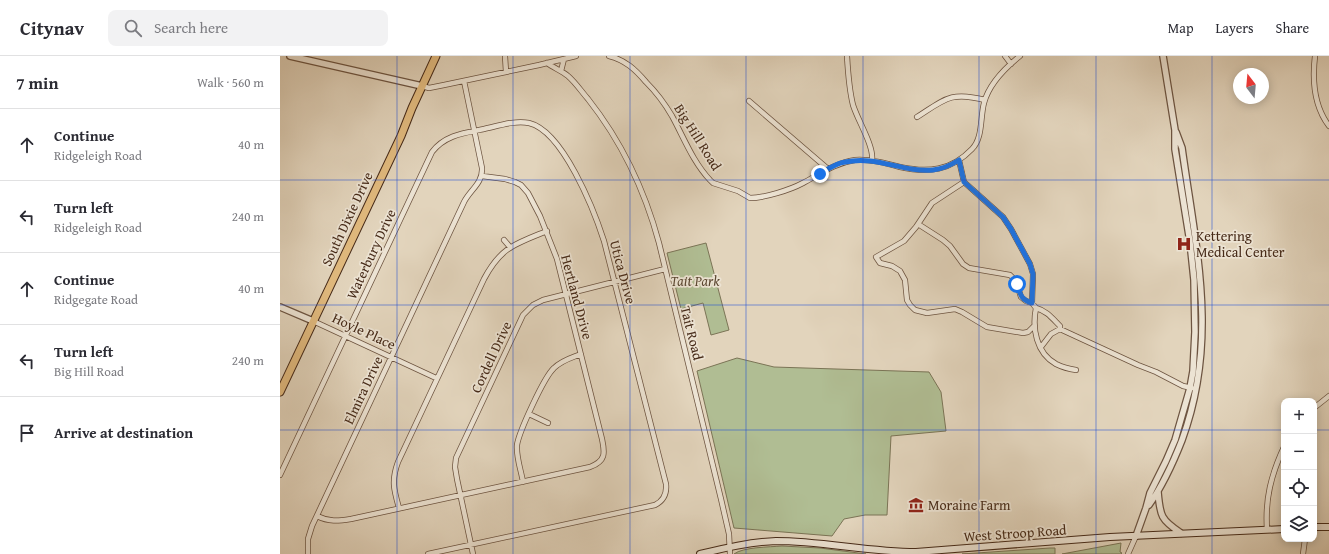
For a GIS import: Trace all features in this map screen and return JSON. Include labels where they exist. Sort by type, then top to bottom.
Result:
[{"type":"main road","name":"South Dixie Drive","points":[[280,392],[401,136],[436,56]]},
{"type":"main road","points":[[1317,527],[1329,527]]},
{"type":"main road","name":"West Stroop Road","points":[[700,554],[730,551],[758,543],[787,541],[884,551],[916,552],[1181,533],[1281,529]]},
{"type":"street","points":[[290,56],[429,88],[547,64],[576,56]]},
{"type":"street","points":[[505,56],[506,72]]},
{"type":"street","name":"Big Hill Road","points":[[609,56],[626,63],[652,88],[672,116],[691,153],[707,177],[713,183],[738,190],[748,197],[753,198],[790,189],[844,162],[872,160],[901,167],[932,170],[944,168],[959,160],[971,150],[977,142],[985,100],[996,80],[1020,56]]},
{"type":"street","points":[[847,56],[851,96],[859,121],[870,145],[872,160]]},
{"type":"street","points":[[1004,56],[1011,64]]},
{"type":"street","points":[[1128,554],[1136,536],[1150,493],[1175,440],[1190,388],[1193,371],[1195,332],[1194,280],[1190,242],[1175,148],[1175,130],[1163,56]]},
{"type":"street","points":[[1315,56],[1314,80],[1316,98],[1321,113],[1329,126]]},
{"type":"street","points":[[561,71],[564,59]]},
{"type":"street","name":"Tait Road","points":[[547,64],[561,71],[573,81],[594,107],[609,129],[635,174],[649,209],[656,230],[721,498],[729,534],[730,551]]},
{"type":"street","points":[[464,81],[475,131],[482,168],[482,176]]},
{"type":"street","points":[[917,117],[938,102],[954,96],[968,96],[985,100]]},
{"type":"street","points":[[749,102],[828,169]]},
{"type":"street","name":"Utica Drive","points":[[471,545],[655,505],[661,502],[666,492],[666,484],[604,241],[590,203],[574,170],[550,136],[534,124],[516,122],[475,131]]},
{"type":"street","points":[[1146,508],[1158,492],[1181,443],[1188,423],[1201,357],[1202,306],[1200,274],[1182,148],[1175,130]]},
{"type":"street","name":"Waterbury Drive","points":[[280,475],[432,152],[447,138],[475,131]]},
{"type":"street","points":[[959,160],[964,182],[997,211],[1011,229],[1032,270],[1032,303]]},
{"type":"street","name":"Hertland Drive","points":[[482,176],[510,180],[524,189],[534,202],[547,231],[557,259],[604,444],[604,453],[602,460],[599,463],[590,467],[523,482]]},
{"type":"street","name":"Elmira Drive","points":[[308,554],[307,546],[310,533],[317,516],[464,202],[470,191],[479,183],[482,176]]},
{"type":"street","points":[[964,182],[932,203],[904,241],[876,257],[880,263],[897,268],[902,274],[905,280],[907,300],[915,310],[927,313],[955,309],[987,327],[1023,334],[1028,332],[1034,326]]},
{"type":"street","points":[[918,224],[950,246],[963,264],[969,268],[1010,276],[1016,281],[1022,297],[1026,301],[1032,303],[1036,308],[1045,311],[1060,326],[1060,329],[1096,347],[1156,372],[1183,386],[1196,388]]},
{"type":"street","points":[[399,508],[394,489],[394,473],[398,462],[436,378],[489,268],[510,247],[547,231]]},
{"type":"street","points":[[504,240],[510,247]]},
{"type":"street","name":"Cordell Drive","points":[[473,554],[455,467],[456,458],[522,315],[538,302],[665,269]]},
{"type":"street","name":"Hoyle Place","points":[[280,307],[345,335],[436,378]]},
{"type":"street","points":[[1036,308],[1034,326],[1036,337],[1041,347],[1051,361],[1060,366],[1076,370]]},
{"type":"street","points":[[1041,347],[1048,336],[1060,329]]},
{"type":"street","points":[[317,516],[329,521],[338,521],[523,482],[517,446],[519,436],[544,383],[552,370],[562,362],[581,354]]},
{"type":"street","points":[[1317,406],[1329,396]]},
{"type":"street","points":[[529,414],[548,423]]},
{"type":"street","points":[[1267,530],[1266,506],[1269,486],[1281,454]]},
{"type":"street","points":[[1158,492],[1159,504],[1163,518],[1167,524],[1181,533]]},
{"type":"street","points":[[1303,554],[1305,542]]},
{"type":"street","points":[[428,554],[471,545]]},
{"type":"green space","name":"Tait Park","points":[[706,243],[729,330],[711,335],[703,303],[681,309],[667,253]]},
{"type":"green space","points":[[737,358],[774,367],[929,372],[941,392],[946,431],[891,436],[887,515],[865,515],[844,519],[832,536],[734,528],[697,371]]},
{"type":"green space","points":[[1121,543],[1121,554],[1062,554]]},
{"type":"green space","points":[[782,546],[820,548],[866,554],[734,554],[750,549]]},
{"type":"green space","points":[[1055,548],[1055,554],[962,554]]},
{"type":"place","name":"Kettering Medical Center","points":[[1184,244]]},
{"type":"place","name":"Moraine Farm","points":[[916,505]]},
{"type":"route","points":[[820,174],[839,163],[857,160],[872,160],[912,169],[932,170],[944,168],[959,160],[965,184],[997,211],[1008,223],[1030,264],[1033,274],[1032,303],[1024,300],[1020,295],[1017,284]]}]
